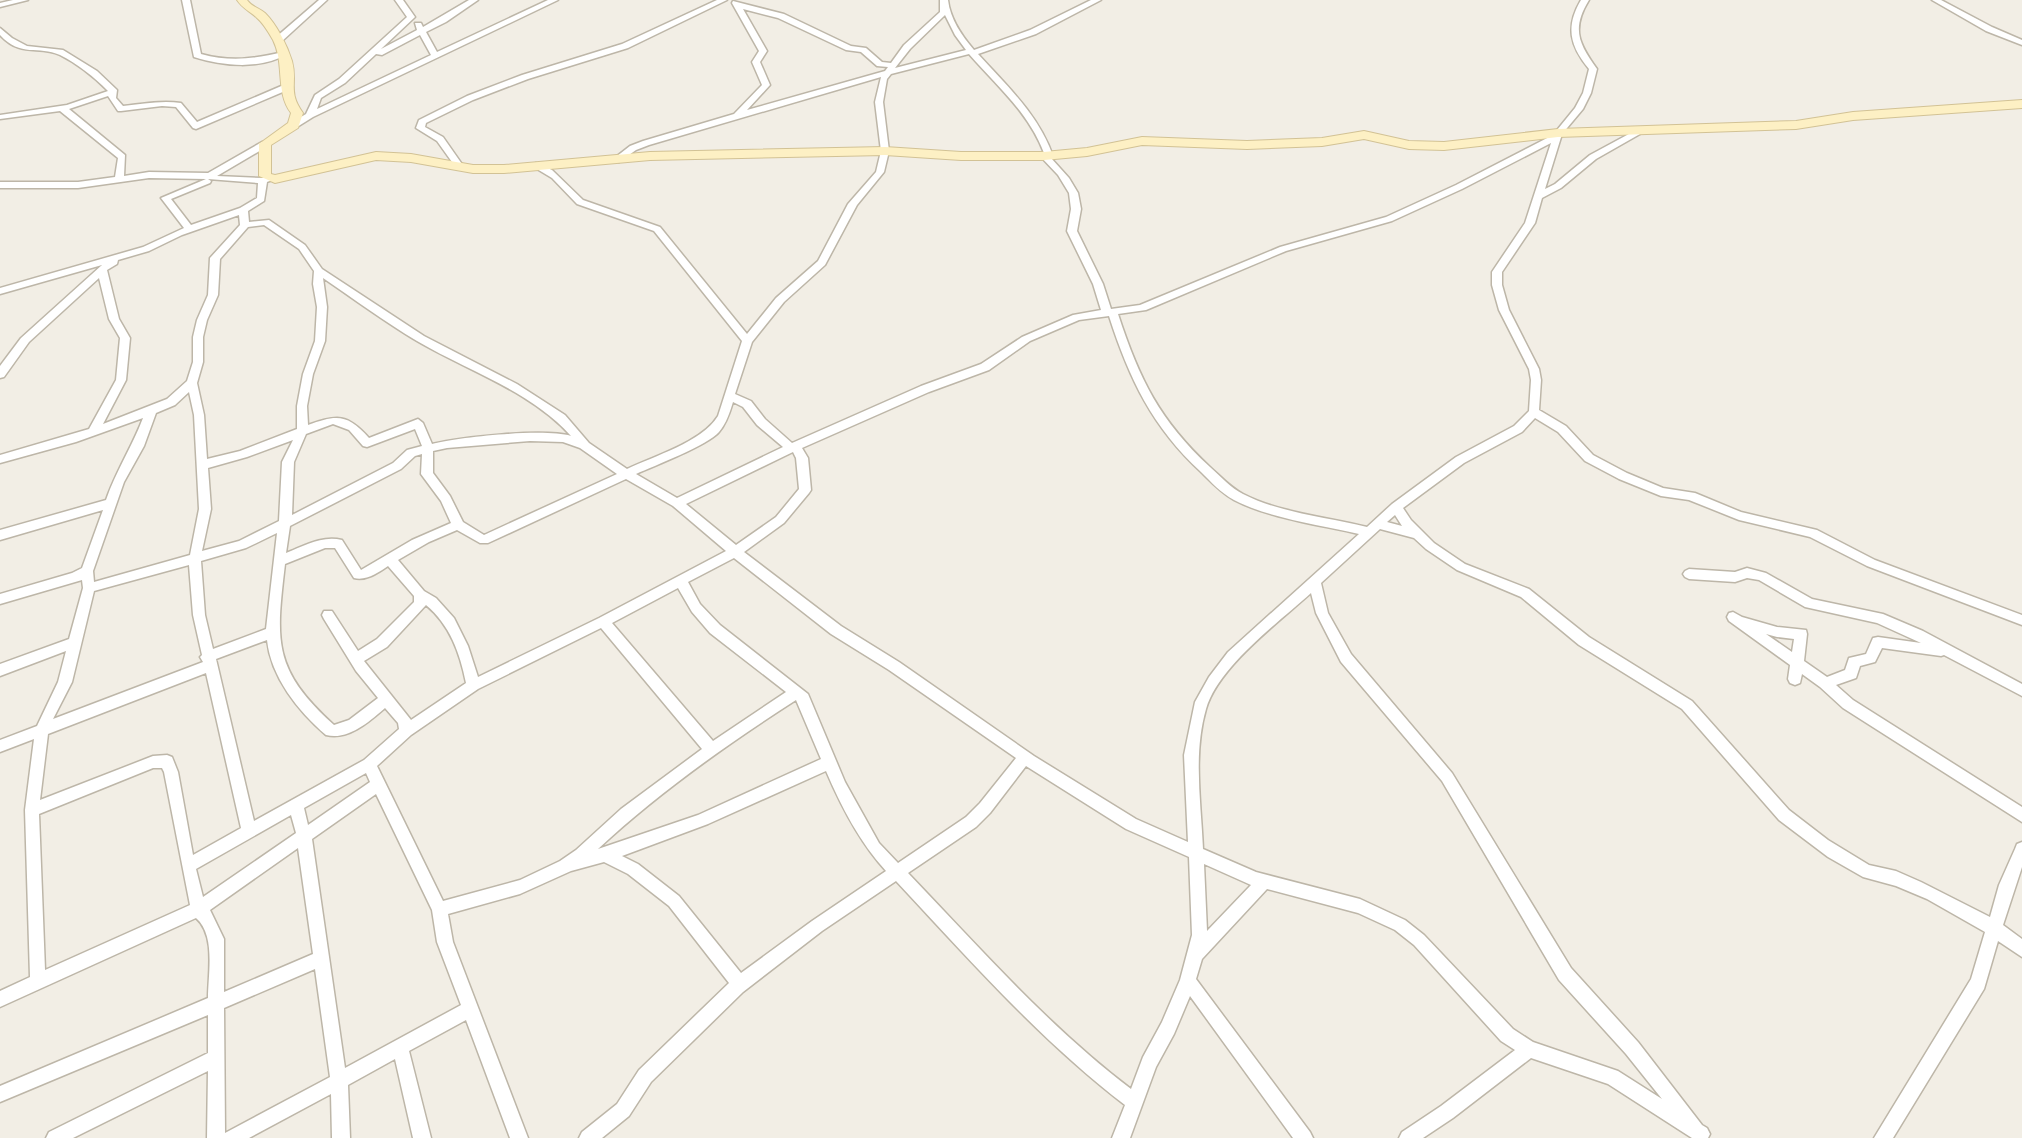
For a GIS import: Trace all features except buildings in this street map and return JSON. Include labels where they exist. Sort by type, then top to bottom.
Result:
[{"type":"street","points":[[0,5],[24,0]]},
{"type":"street","points":[[187,0],[197,55],[222,64],[259,62],[283,54]]},
{"type":"street","points":[[242,0],[248,8],[260,14],[278,40],[289,86],[288,100],[297,113],[294,125]]},
{"type":"street","points":[[278,40],[323,0]]},
{"type":"street","points":[[399,0],[422,31],[435,55]]},
{"type":"street","points":[[369,57],[422,31],[474,0]]},
{"type":"street","points":[[0,187],[78,185],[173,174],[197,178],[210,176],[265,145],[310,115],[554,0]]},
{"type":"street","points":[[460,167],[440,139],[420,128],[422,122],[525,77],[625,46],[723,0]]},
{"type":"street","points":[[616,160],[633,148],[890,69],[972,52],[1033,32],[1097,0]]},
{"type":"street","points":[[1121,1138],[1149,1063],[1168,1028],[1188,981],[1200,935],[1191,755],[1200,706],[1233,656],[1396,508],[1460,460],[1517,429],[1534,412],[1534,369],[1503,305],[1496,278],[1497,272],[1530,223],[1558,135],[1579,109],[1593,75],[1592,66],[1579,50],[1576,31],[1576,15],[1586,0]]},
{"type":"street","points":[[1936,0],[1989,29],[2022,43]]},
{"type":"street","points":[[736,3],[781,16],[849,48],[863,50],[890,69]]},
{"type":"street","points":[[736,3],[763,51],[756,62],[766,85],[736,117]]},
{"type":"street","points":[[202,464],[243,454],[333,419],[353,427],[367,443],[418,423],[428,448],[427,474],[446,499],[458,525],[484,540],[685,449],[715,430],[747,341],[780,300],[822,263],[853,204],[880,172],[885,151],[880,91],[890,69],[945,5],[961,40],[1016,100],[1039,130],[1047,156],[1068,180],[1076,209],[1070,225],[1072,231],[1098,284],[1141,390],[1173,440],[1225,488],[1248,501],[1374,528],[1417,534]]},
{"type":"street","points":[[310,115],[318,97],[369,57],[411,17]]},
{"type":"street","points":[[0,30],[9,40],[25,48],[60,52],[94,73],[114,92]]},
{"type":"street","points":[[114,92],[112,98],[121,108],[178,105],[196,126],[289,86]]},
{"type":"street","points":[[3,115],[62,108],[114,92]]},
{"type":"street","points":[[214,178],[266,180],[376,156],[411,158],[460,167],[504,169],[616,160],[885,151],[961,156],[1047,156],[1087,152],[1142,141],[1247,145],[1312,142],[1364,135],[1409,145],[1435,146],[1643,130],[1796,125],[1853,116],[2022,104]]},
{"type":"street","points":[[62,108],[122,157],[119,180]]},
{"type":"street","points":[[1539,196],[1558,186],[1593,157],[1643,130]]},
{"type":"street","points":[[677,503],[925,389],[985,367],[1026,339],[1070,320],[1142,308],[1169,299],[1283,248],[1403,214],[1558,135]]},
{"type":"street","points":[[0,374],[25,340],[102,270],[189,229],[243,210],[261,199],[266,180],[265,145]]},
{"type":"street","points":[[536,166],[553,173],[569,195],[580,202],[657,229],[747,341]]},
{"type":"street","points":[[189,229],[166,198],[214,178],[222,170]]},
{"type":"street","points":[[243,210],[245,225]]},
{"type":"street","points":[[248,832],[208,662],[199,615],[195,558],[205,509],[199,415],[192,383],[198,362],[198,337],[205,309],[213,295],[215,258],[245,225],[266,222],[302,247],[319,271],[420,338],[513,387],[561,418],[584,445]]},
{"type":"street","points":[[0,292],[146,249]]},
{"type":"street","points":[[93,432],[121,380],[125,338],[114,319],[102,270]]},
{"type":"street","points":[[319,271],[322,333],[308,374],[302,406],[303,429],[288,462],[285,522],[272,632],[274,656],[284,679],[331,731],[338,731],[352,724],[387,698]]},
{"type":"street","points":[[0,459],[93,432],[151,410],[171,402],[192,383]]},
{"type":"street","points":[[188,866],[369,764],[406,731],[473,685],[604,623],[737,551],[782,519],[805,490],[802,458],[794,447],[761,422],[747,404],[729,396]]},
{"type":"street","points":[[38,982],[32,810],[42,729],[65,682],[89,588],[88,570],[110,503],[138,446],[151,410]]},
{"type":"street","points":[[1534,412],[1562,429],[1589,457],[1636,482],[1661,492],[1691,496],[1739,516],[1813,533],[1871,563],[2022,620]]},
{"type":"street","points":[[89,588],[242,545],[397,466],[411,453],[447,444],[530,437],[564,438],[584,445],[628,475],[677,503],[836,630],[1130,824],[1265,881],[1360,906],[1400,925],[1419,940],[1507,1035],[1529,1049],[1612,1077],[1702,1136]]},
{"type":"street","points":[[0,535],[110,503]]},
{"type":"street","points":[[1396,508],[1417,534],[1461,567],[1525,593],[1584,641],[1687,705],[1784,815],[1802,830],[1860,868],[1898,879],[1994,927],[2022,948]]},
{"type":"street","points":[[279,561],[324,543],[338,543],[358,575],[369,573],[389,558],[438,531],[458,525]]},
{"type":"street","points":[[389,558],[420,595],[430,600],[456,632],[473,685]]},
{"type":"street","points":[[0,599],[76,577],[88,570]]},
{"type":"street","points":[[1689,574],[1735,577],[1747,573],[1762,576],[1810,603],[1879,618],[1919,635],[2022,690]]},
{"type":"street","points":[[681,581],[696,608],[715,629],[803,698],[830,762],[874,848],[989,969],[1090,1068],[1135,1101]]},
{"type":"street","points":[[1314,582],[1322,613],[1346,658],[1447,777],[1565,974],[1632,1048],[1702,1136]]},
{"type":"street","points":[[357,659],[382,643],[404,622],[420,604],[420,595]]},
{"type":"street","points":[[328,615],[404,721],[406,731]]},
{"type":"street","points":[[1795,679],[1797,664],[1801,634],[1777,632],[1733,617],[1797,664],[1825,684],[1848,704],[2022,815]]},
{"type":"street","points":[[604,623],[711,749]]},
{"type":"street","points":[[0,746],[208,662],[272,632]]},
{"type":"street","points":[[1825,684],[1851,674],[1854,662],[1870,658],[1878,642],[1948,652]]},
{"type":"street","points":[[0,670],[74,643]]},
{"type":"street","points":[[568,865],[622,817],[711,749],[796,692]]},
{"type":"street","points":[[588,1138],[623,1110],[645,1076],[740,984],[971,822],[1025,757]]},
{"type":"street","points":[[32,810],[153,762],[167,761],[172,772],[198,909],[207,917],[216,939],[216,1138]]},
{"type":"street","points":[[439,909],[507,892],[538,881],[568,865],[606,855],[778,788],[830,762]]},
{"type":"street","points":[[369,764],[439,909],[445,942],[519,1138]]},
{"type":"street","points":[[0,999],[198,909],[379,784]]},
{"type":"street","points":[[296,806],[304,836],[339,1081],[341,1138]]},
{"type":"street","points":[[1883,1138],[1978,984],[1994,927],[2022,849]]},
{"type":"street","points":[[606,855],[633,870],[674,901],[740,984]]},
{"type":"street","points":[[1196,953],[1265,881]]},
{"type":"street","points":[[0,1094],[321,959]]},
{"type":"street","points":[[1188,981],[1304,1138]]},
{"type":"street","points":[[231,1138],[470,1009]]},
{"type":"street","points":[[400,1048],[422,1138]]},
{"type":"street","points":[[1408,1138],[1447,1112],[1529,1049]]},
{"type":"street","points":[[55,1138],[216,1058]]}]
